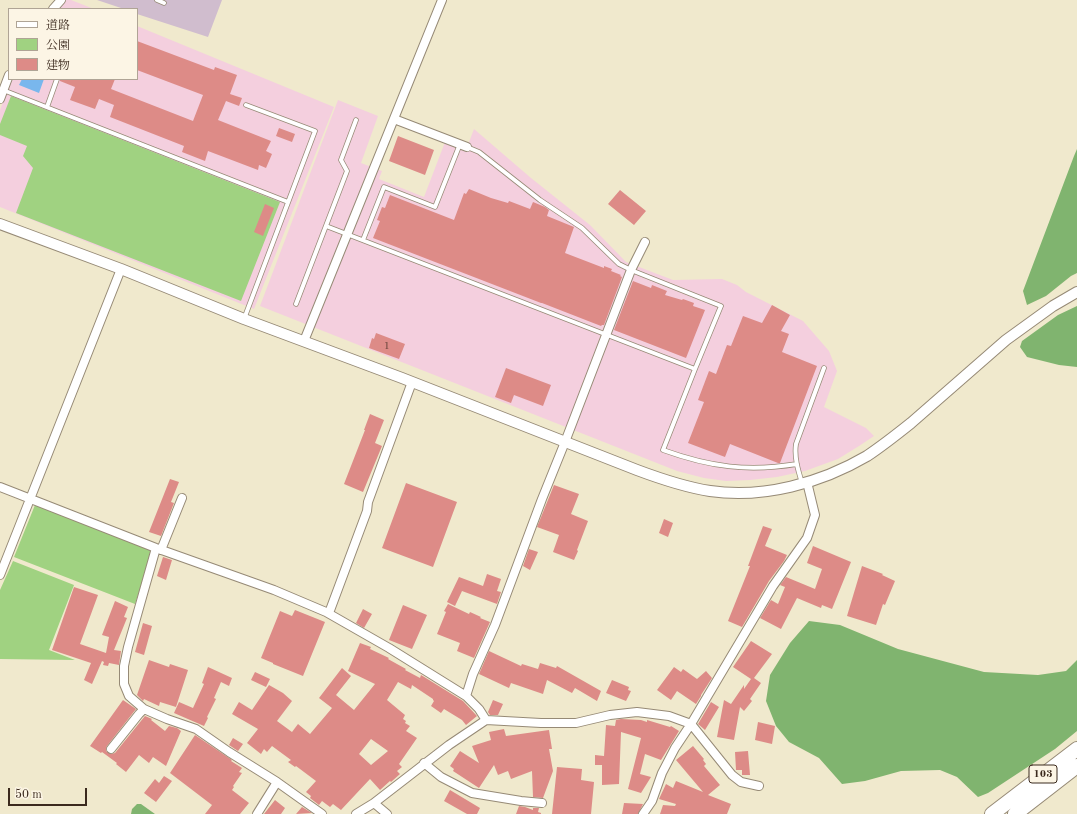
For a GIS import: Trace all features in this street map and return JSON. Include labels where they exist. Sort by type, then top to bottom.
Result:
[{"type":"highway","name":"103","points":[[992,814],[1077,748]]},
{"type":"highway","name":"103","points":[[1017,813],[1077,766]]},
{"type":"street","points":[[54,8],[61,0]]},
{"type":"street","points":[[304,341],[442,0]]},
{"type":"street","points":[[0,99],[8,78]]},
{"type":"street","points":[[394,119],[464,145]]},
{"type":"street","points":[[0,224],[121,269],[244,319],[412,382],[661,479],[675,484],[711,491],[725,492],[757,491],[788,487],[822,477],[846,467],[881,446],[910,423],[1006,340],[1053,306],[1077,292]]},
{"type":"street","points":[[466,696],[473,674],[495,624],[631,270],[645,242]]},
{"type":"street","points":[[0,575],[121,269]]},
{"type":"street","points":[[329,613],[368,511],[368,502],[412,382]]},
{"type":"street","points":[[643,814],[652,801],[662,773],[675,748],[773,586],[808,538],[815,515],[804,483]]},
{"type":"street","points":[[0,487],[159,549],[274,590],[329,613],[466,696],[479,709],[486,720]]},
{"type":"street","points":[[182,498],[159,549],[128,647],[124,666],[124,684],[129,696],[144,709],[196,729],[277,782],[322,814]]},
{"type":"street","points":[[111,749],[138,714],[144,709]]},
{"type":"street","points":[[356,814],[374,803],[424,763],[486,720],[576,723],[610,715],[637,712],[669,716],[690,724],[732,775],[741,782],[760,786]]},
{"type":"street","points":[[424,763],[441,777],[472,793],[542,803]]},
{"type":"street","points":[[257,814],[277,782]]},
{"type":"street","points":[[374,803],[388,814]]},
{"type":"lane","points":[[157,0],[164,3]]},
{"type":"lane","points":[[47,107],[57,80]]},
{"type":"lane","points":[[3,90],[288,202]]},
{"type":"lane","points":[[244,319],[315,131],[246,105]]},
{"type":"lane","points":[[296,304],[347,171],[341,160],[356,120]]},
{"type":"lane","points":[[363,240],[384,187],[435,207],[464,145],[479,152],[540,200],[582,228],[619,264],[721,306],[663,450],[699,461],[729,467],[759,468],[780,467],[797,464]]},
{"type":"lane","points":[[326,226],[696,369]]},
{"type":"lane","points":[[804,483],[797,464],[795,451],[796,444],[824,368]]},
{"type":"shaded area","points":[[65,0],[71,0],[91,8],[57,8]]},
{"type":"shaded area","points":[[97,0],[222,0],[208,37],[138,14],[138,8],[121,8]]},
{"type":"shaded area","points":[[138,26],[334,107],[254,309],[0,207],[0,110],[12,80],[138,80]]},
{"type":"shaded area","points":[[338,100],[378,116],[361,163],[382,171],[379,179],[424,197],[445,142],[466,150],[474,129],[531,178],[590,225],[626,262],[673,280],[722,279],[737,285],[746,292],[803,321],[829,351],[837,371],[824,407],[866,428],[874,436],[838,459],[805,471],[777,477],[750,480],[726,481],[704,478],[677,471],[260,306]]},
{"type":"green space","points":[[11,96],[280,202],[241,301],[16,213],[33,168],[23,156],[27,146],[0,135],[0,124]]},
{"type":"green space","points":[[1077,149],[1077,273],[1046,296],[1027,305],[1023,291]]},
{"type":"green space","points":[[1077,306],[1077,367],[1059,365],[1027,357],[1020,347],[1022,341],[1058,315]]},
{"type":"green space","points":[[35,505],[153,550],[135,604],[14,557]]},
{"type":"green space","points":[[13,561],[74,585],[49,650],[75,660],[0,659],[0,590]]},
{"type":"green space","points":[[809,621],[840,625],[898,649],[984,672],[1038,675],[1066,671],[1077,660],[1077,731],[1055,749],[988,793],[978,797],[957,777],[940,770],[901,771],[865,781],[842,784],[819,758],[789,742],[776,726],[766,701],[770,675],[790,643]]},
{"type":"green space","points":[[137,804],[141,804],[155,814],[131,814],[132,809]]},
{"type":"water","points":[[22,80],[44,80],[39,93],[19,85]]},
{"type":"building","points":[[138,41],[214,70],[215,67],[237,75],[230,94],[242,98],[239,106],[226,101],[218,120],[271,141],[266,151],[272,154],[266,168],[259,165],[258,170],[208,151],[205,161],[182,152],[184,146],[110,117],[114,105],[99,99],[95,109],[70,100],[75,87],[60,80],[115,80],[111,89],[193,121],[203,95],[138,70]]},
{"type":"building","points":[[279,128],[295,134],[292,142],[276,136]]},
{"type":"building","points":[[398,136],[434,150],[425,175],[389,161]]},
{"type":"building","points":[[469,189],[491,198],[508,203],[509,201],[530,209],[533,202],[549,210],[547,216],[574,227],[565,253],[604,268],[604,266],[612,269],[611,271],[621,275],[620,276],[622,277],[604,325],[601,326],[373,238],[380,221],[377,220],[382,207],[385,208],[390,195],[454,220],[464,193],[466,194]]},
{"type":"building","points":[[620,190],[646,211],[634,225],[608,204]]},
{"type":"building","points":[[265,204],[274,208],[263,236],[254,232]]},
{"type":"building","points":[[633,281],[651,288],[652,285],[667,291],[665,295],[694,303],[693,306],[705,310],[686,358],[614,330]]},
{"type":"building","points":[[772,305],[790,315],[781,331],[789,334],[782,352],[817,366],[780,463],[730,444],[725,457],[688,443],[704,402],[698,400],[709,371],[716,374],[727,345],[731,346],[743,316],[762,323]]},
{"type":"building","points":[[376,333],[405,344],[399,359],[369,348],[372,338],[374,339]]},
{"type":"building","points":[[506,368],[551,385],[543,406],[514,395],[511,403],[495,397]]},
{"type":"building","points":[[370,414],[384,420],[375,443],[382,446],[363,492],[344,484]]},
{"type":"building","points":[[170,479],[179,482],[171,502],[174,503],[161,536],[149,532]]},
{"type":"building","points":[[406,483],[457,502],[433,567],[382,548]]},
{"type":"building","points":[[554,485],[579,494],[571,514],[588,521],[574,560],[553,552],[559,535],[537,527]]},
{"type":"building","points":[[664,519],[673,523],[668,537],[659,533]]},
{"type":"building","points":[[763,526],[772,529],[765,546],[787,555],[769,581],[742,627],[728,621],[750,566],[748,566]]},
{"type":"building","points":[[813,546],[851,562],[832,609],[822,605],[821,608],[797,598],[781,629],[760,618],[771,600],[778,604],[785,587],[780,585],[786,577],[815,589],[822,569],[807,563]]},
{"type":"building","points":[[529,549],[538,552],[530,570],[523,566]]},
{"type":"building","points":[[163,557],[172,560],[166,580],[157,576]]},
{"type":"building","points":[[862,566],[883,574],[882,575],[895,581],[885,605],[883,604],[876,625],[847,616]]},
{"type":"building","points":[[487,574],[501,579],[497,591],[501,592],[497,604],[462,591],[455,606],[447,602],[459,577],[483,586]]},
{"type":"building","points":[[74,587],[98,595],[80,644],[106,653],[109,637],[102,635],[115,601],[128,607],[124,617],[127,618],[114,650],[121,651],[119,665],[109,663],[108,666],[103,665],[104,662],[102,661],[92,684],[84,680],[91,663],[52,650]]},
{"type":"building","points":[[448,604],[469,614],[470,612],[490,622],[474,658],[457,651],[460,643],[437,634],[446,612],[444,611]]},
{"type":"building","points":[[403,605],[427,615],[412,649],[389,640]]},
{"type":"building","points":[[363,609],[372,614],[364,628],[356,623]]},
{"type":"building","points":[[295,610],[325,622],[303,676],[261,658],[280,611],[292,616]]},
{"type":"building","points":[[143,623],[152,626],[144,655],[135,652]]},
{"type":"building","points":[[751,641],[772,654],[754,678],[761,683],[750,699],[752,701],[744,711],[740,707],[734,740],[717,737],[724,700],[731,704],[744,685],[744,689],[751,679],[733,667]]},
{"type":"building","points":[[360,643],[371,647],[370,649],[389,658],[388,659],[420,678],[421,675],[463,701],[477,716],[466,725],[462,720],[444,709],[441,713],[431,706],[434,701],[433,699],[412,685],[411,689],[398,682],[387,700],[405,715],[403,719],[406,721],[405,723],[410,726],[406,731],[417,738],[399,764],[402,767],[397,771],[400,774],[380,790],[370,779],[341,810],[333,804],[330,807],[322,801],[319,805],[310,798],[311,796],[306,792],[316,781],[288,762],[291,760],[272,746],[267,752],[264,749],[261,754],[247,743],[258,729],[232,714],[239,702],[252,710],[269,685],[283,693],[292,701],[277,721],[292,732],[298,724],[310,734],[332,708],[319,698],[342,668],[351,676],[336,695],[354,710],[375,684],[348,671]],"holes":[[[371,739],[388,751],[371,765],[359,754]]]},
{"type":"building","points":[[489,651],[521,666],[522,664],[538,669],[540,663],[556,668],[557,666],[601,691],[597,701],[575,688],[572,693],[547,680],[543,694],[511,683],[509,688],[479,674]]},
{"type":"building","points":[[149,660],[169,667],[170,664],[188,670],[176,707],[160,702],[159,706],[144,699],[143,701],[137,695]]},
{"type":"building","points":[[208,667],[232,678],[229,686],[221,682],[214,698],[216,699],[204,726],[174,713],[179,702],[193,708],[204,684],[202,683]]},
{"type":"building","points":[[674,667],[681,672],[683,669],[697,679],[706,671],[712,678],[696,704],[677,691],[671,700],[657,690]]},
{"type":"building","points":[[255,672],[270,679],[266,687],[251,680]]},
{"type":"building","points":[[612,680],[629,687],[628,690],[631,691],[626,701],[606,693]]},
{"type":"building","points":[[123,700],[136,709],[107,746],[106,751],[111,754],[115,753],[145,716],[152,719],[151,720],[165,731],[169,726],[177,728],[181,731],[166,766],[153,757],[149,763],[139,755],[126,772],[102,752],[101,753],[90,746]]},
{"type":"building","points":[[493,700],[503,704],[498,715],[490,715],[488,712]]},
{"type":"building","points":[[711,702],[719,707],[705,730],[698,724]]},
{"type":"building","points":[[616,720],[641,720],[647,722],[647,720],[670,727],[671,726],[679,731],[661,760],[645,754],[640,774],[651,777],[641,793],[628,789],[641,738],[621,732],[619,784],[602,785],[602,765],[595,765],[595,755],[604,756],[606,725],[615,726]]},
{"type":"building","points":[[758,722],[775,726],[772,744],[755,740]]},
{"type":"building","points":[[504,729],[506,736],[549,730],[552,749],[549,749],[553,771],[543,798],[533,797],[532,771],[511,779],[508,771],[498,775],[494,765],[479,788],[453,771],[454,769],[450,766],[460,751],[479,763],[472,746],[491,740],[489,732]]},
{"type":"building","points":[[195,735],[242,768],[239,772],[242,773],[232,790],[249,803],[240,814],[205,814],[212,805],[170,773]]},
{"type":"building","points":[[233,738],[243,744],[238,751],[229,745]]},
{"type":"building","points":[[693,746],[704,759],[703,760],[706,764],[704,766],[720,785],[708,795],[731,804],[727,814],[660,814],[663,805],[675,806],[676,804],[659,799],[666,784],[673,788],[676,781],[703,792],[676,760]]},
{"type":"building","points":[[748,751],[750,775],[742,775],[742,770],[736,770],[735,752]]},
{"type":"building","points":[[557,767],[582,769],[581,780],[594,782],[591,814],[552,814]]},
{"type":"building","points":[[164,776],[172,781],[156,802],[144,793],[155,779],[159,783]]},
{"type":"building","points":[[450,790],[480,808],[477,814],[467,814],[444,801]]},
{"type":"building","points":[[275,800],[285,808],[281,814],[264,814]]},
{"type":"building","points":[[624,803],[643,804],[638,814],[622,814]]},
{"type":"building","points":[[519,806],[533,810],[533,808],[539,808],[538,812],[541,814],[516,814]]},
{"type":"building","points":[[302,807],[312,813],[296,814]]}]
